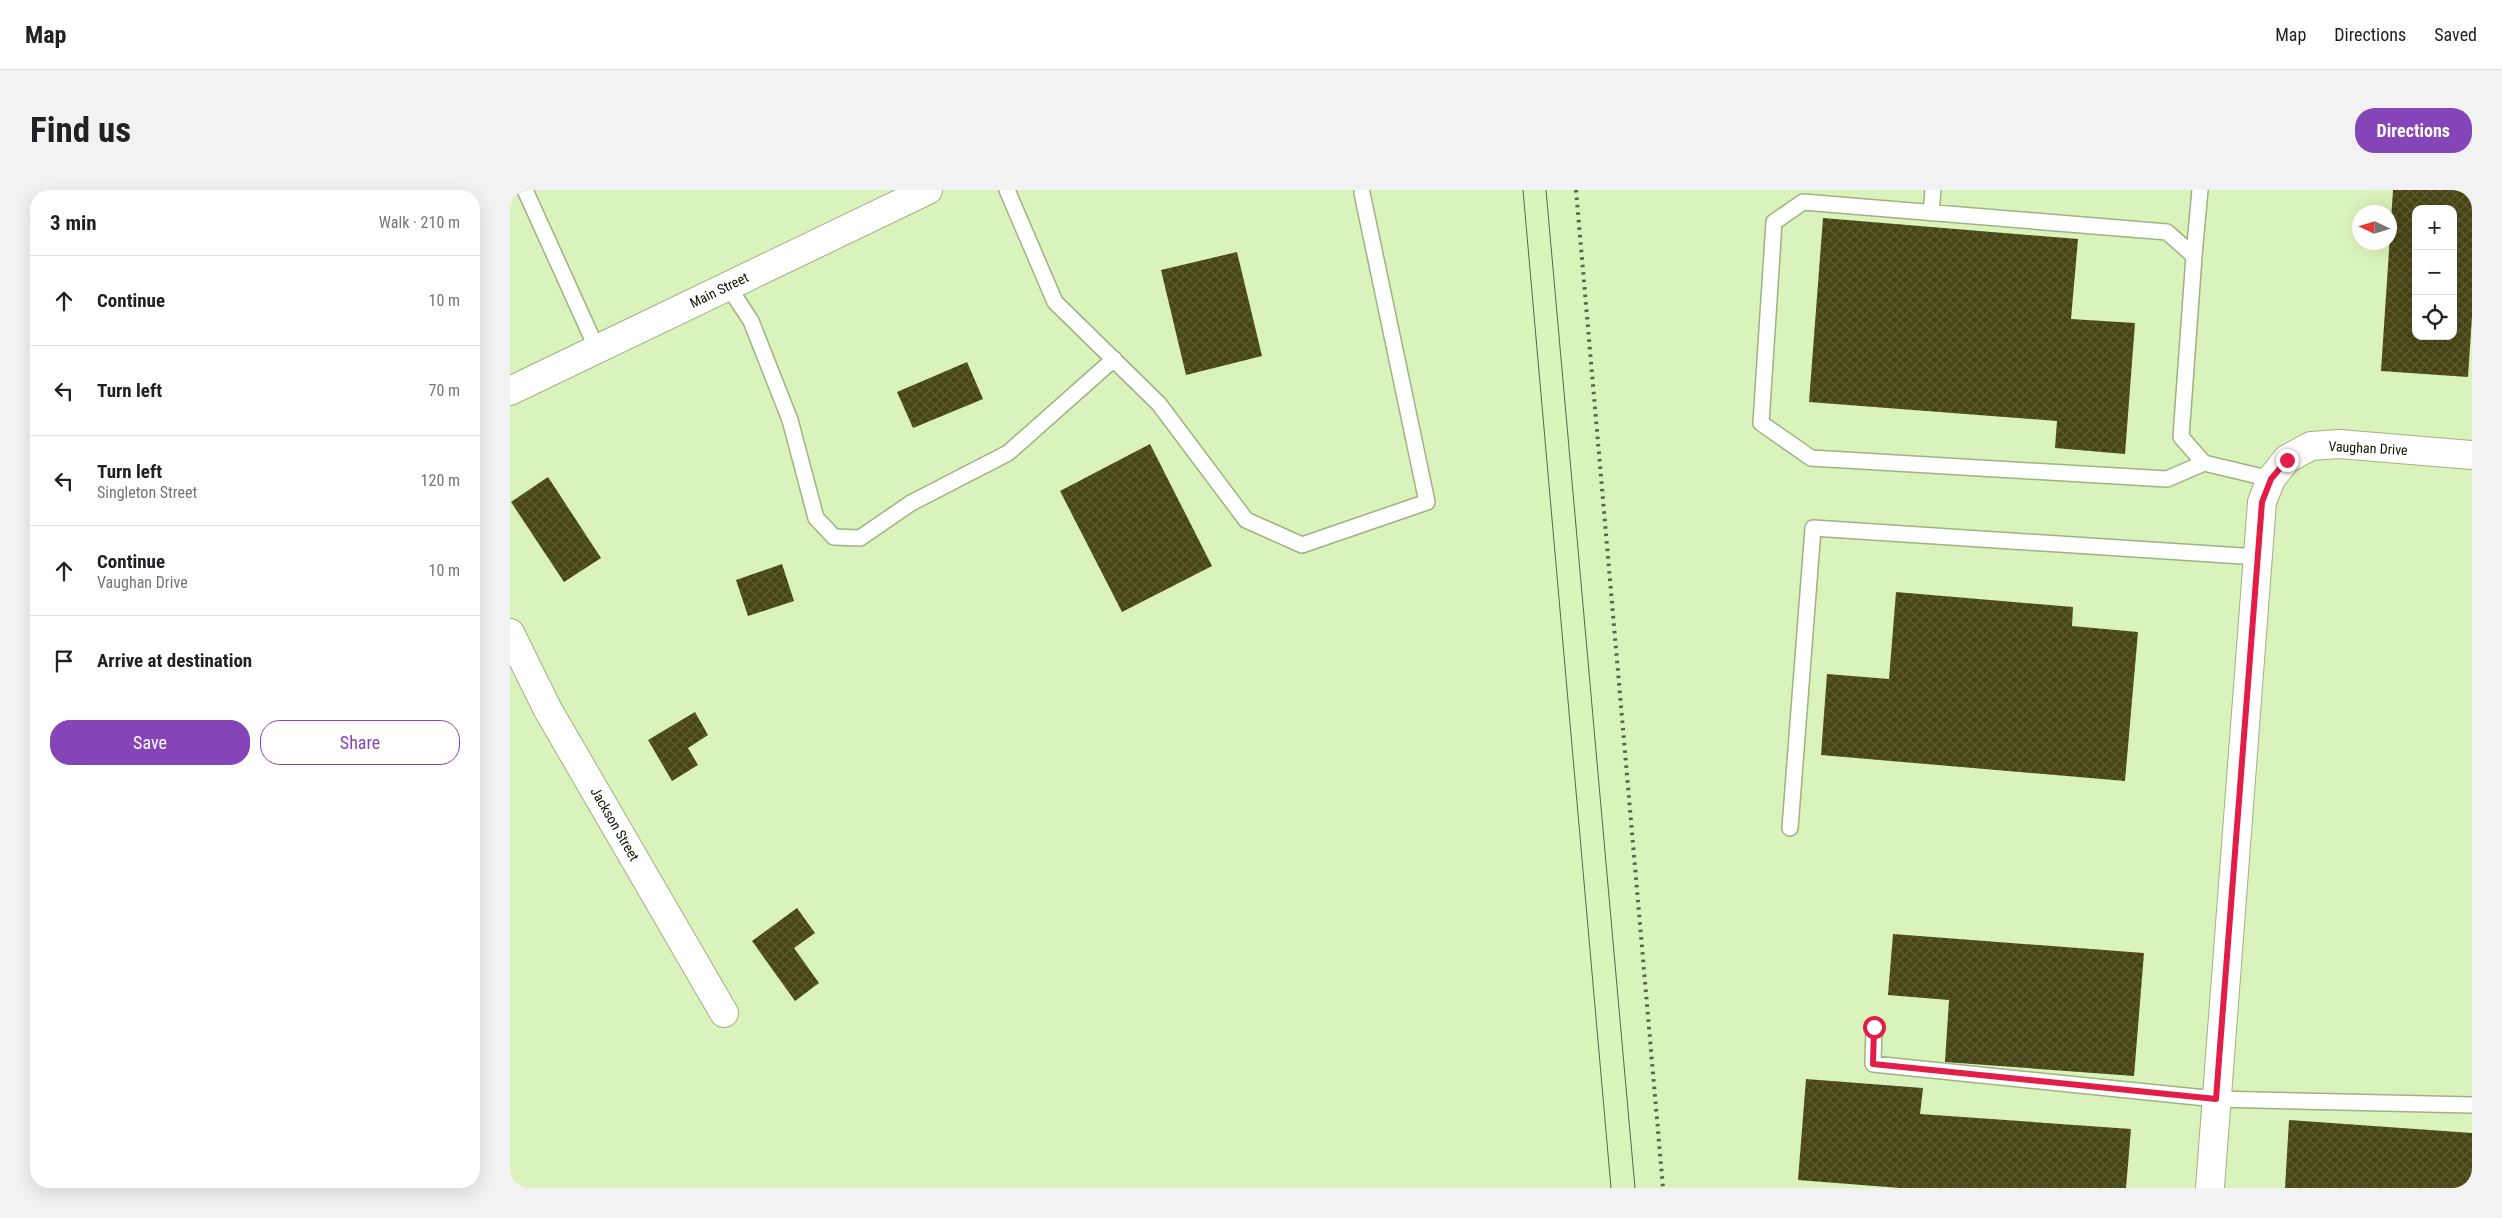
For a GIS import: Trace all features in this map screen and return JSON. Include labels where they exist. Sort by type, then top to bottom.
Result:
[{"type":"street","name":"Main Street","points":[[510,391],[928,190]]},
{"type":"street","name":"Vaughan Drive","points":[[2266,491],[2287,460],[2311,446],[2339,444],[2472,455]]},
{"type":"street","points":[[2210,1188],[2258,557],[2266,491]]},
{"type":"street","name":"Jackson Street","points":[[510,633],[548,710],[724,1013]]},
{"type":"lane","points":[[525,190],[597,349]]},
{"type":"lane","points":[[1007,190],[1055,302],[1159,404],[1246,520],[1302,544],[1427,502],[1362,193]]},
{"type":"lane","points":[[1931,213],[1933,190]]},
{"type":"lane","points":[[2200,190],[2181,437],[2204,463],[2266,491]]},
{"type":"lane","points":[[2194,256],[2167,232],[1931,213],[1799,196],[1774,222],[1761,423],[1811,458],[2167,479],[2204,463]]},
{"type":"lane","points":[[728,286],[751,321],[790,420],[816,518],[834,537],[860,538],[911,503],[1008,453],[1114,359]]},
{"type":"lane","points":[[1790,828],[1813,528],[2258,557]]},
{"type":"lane","points":[[1874,1027],[1873,1064],[2216,1099],[2472,1105]]},
{"type":"building","points":[[2393,190],[2472,190],[2472,316],[2468,377],[2381,371],[2389,250],[2397,250],[2397,205],[2392,205]]},
{"type":"building","points":[[1823,218],[2078,239],[2071,319],[2135,323],[2125,454],[2055,448],[2057,421],[1809,402]]},
{"type":"building","points":[[1237,252],[1262,356],[1186,375],[1161,270]]},
{"type":"building","points":[[967,362],[983,399],[913,428],[897,392]]},
{"type":"building","points":[[1150,444],[1212,566],[1122,612],[1060,491]]},
{"type":"building","points":[[548,477],[601,558],[564,582],[511,502]]},
{"type":"building","points":[[782,564],[794,601],[748,616],[736,580]]},
{"type":"building","points":[[1896,592],[2073,607],[2072,626],[2138,632],[2125,781],[1821,755],[1827,674],[1889,679]]},
{"type":"building","points":[[695,712],[708,735],[688,748],[698,765],[672,781],[648,740]]},
{"type":"building","points":[[797,908],[815,933],[794,948],[819,983],[795,1001],[752,941]]},
{"type":"building","points":[[1893,934],[2144,953],[2134,1076],[1945,1062],[1949,1000],[1888,995]]},
{"type":"building","points":[[1806,1079],[1923,1088],[1920,1114],[2131,1129],[2126,1188],[1900,1188],[1798,1180]]},
{"type":"building","points":[[2289,1120],[2472,1133],[2472,1188],[2285,1188]]},
{"type":"tram line","points":[[1523,190],[1611,1188]]},
{"type":"tram line","points":[[1546,190],[1635,1188]]},
{"type":"railway","points":[[1576,190],[1663,1188]]},
{"type":"route","points":[[1874,1027],[1873,1064],[2216,1099],[2262,502],[2271,479],[2287,460]]}]
